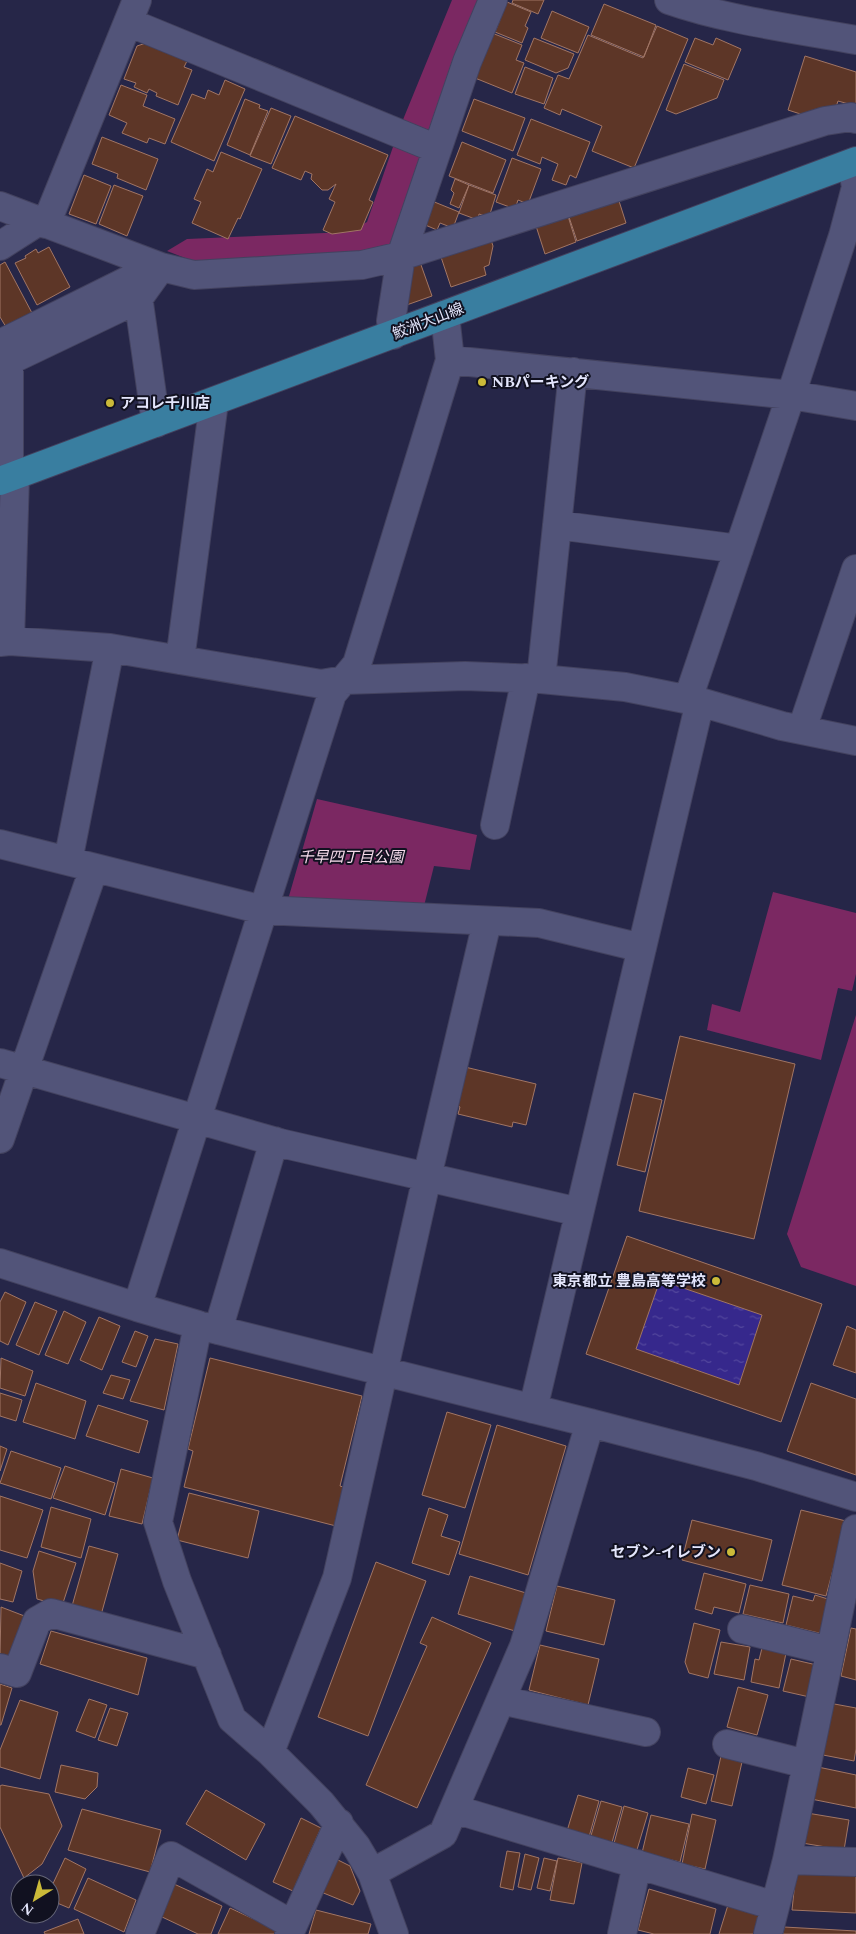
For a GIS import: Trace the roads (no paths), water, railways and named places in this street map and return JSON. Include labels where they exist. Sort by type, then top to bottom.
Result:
[{"type":"main road","name":"鮫洲大山線","points":[[8,478],[854,162]]},
{"type":"street","points":[[393,334],[390,321],[401,256],[467,62],[493,0]]},
{"type":"street","points":[[669,0],[685,6],[856,40]]},
{"type":"street","points":[[0,246],[42,222],[133,11],[437,149]]},
{"type":"street","points":[[856,119],[851,117],[825,121],[401,256],[362,265],[194,275],[161,267],[135,277],[3,357],[8,478],[5,642],[110,648],[321,684],[344,680],[465,676],[534,679],[624,687],[694,701],[802,729],[856,740]]},
{"type":"street","points":[[534,1409],[642,948],[694,701],[739,550],[849,237],[856,186],[854,162]]},
{"type":"street","points":[[0,206],[42,222],[135,277]]},
{"type":"street","points":[[135,277],[161,267]]},
{"type":"street","points":[[135,277],[156,424]]},
{"type":"street","points":[[137,1307],[332,694],[357,664],[450,360],[445,315]]},
{"type":"street","points":[[450,360],[792,395],[856,406]]},
{"type":"street","points":[[495,825],[534,679],[557,525],[573,372]]},
{"type":"street","points":[[180,660],[214,402]]},
{"type":"street","points":[[557,525],[739,550]]},
{"type":"street","points":[[802,729],[856,569]]},
{"type":"street","points":[[68,861],[110,648]]},
{"type":"street","points":[[0,844],[263,910],[539,923],[642,948]]},
{"type":"street","points":[[0,1139],[12,1067],[94,868]]},
{"type":"street","points":[[270,1752],[338,1578],[427,1177],[487,922]]},
{"type":"street","points":[[12,1067],[274,1141],[579,1212]]},
{"type":"street","points":[[274,1141],[208,1327],[158,1522],[177,1581],[232,1719],[270,1752],[321,1803],[356,1846],[372,1873],[394,1934]]},
{"type":"street","points":[[0,1263],[137,1307],[208,1327],[756,1466],[856,1497]]},
{"type":"street","points":[[372,1873],[443,1834],[524,1646],[590,1423]]},
{"type":"street","points":[[768,1934],[787,1860],[856,1528]]},
{"type":"street","points":[[0,1668],[17,1673],[37,1621],[51,1613],[207,1655]]},
{"type":"street","points":[[742,1629],[830,1651]]},
{"type":"street","points":[[500,1700],[646,1732]]},
{"type":"street","points":[[727,1744],[806,1764]]},
{"type":"street","points":[[454,1809],[775,1906]]},
{"type":"street","points":[[140,1934],[171,1856],[291,1930],[338,1823]]},
{"type":"street","points":[[787,1860],[856,1862]]},
{"type":"street","points":[[622,1934],[637,1864]]},
{"type":"water","points":[[660,1280],[762,1315],[739,1385],[636,1349]]},
{"type":"place","name":"NBパーキング","points":[[482,382]]},
{"type":"place","name":"アコレ千川店","points":[[110,403]]},
{"type":"place","name":"東京都立 豊島高等学校","points":[[716,1281]]},
{"type":"place","name":"セブン-イレブン","points":[[731,1552]]},
{"type":"park label","name":"千早四丁目公園","points":[[351,857]]}]
